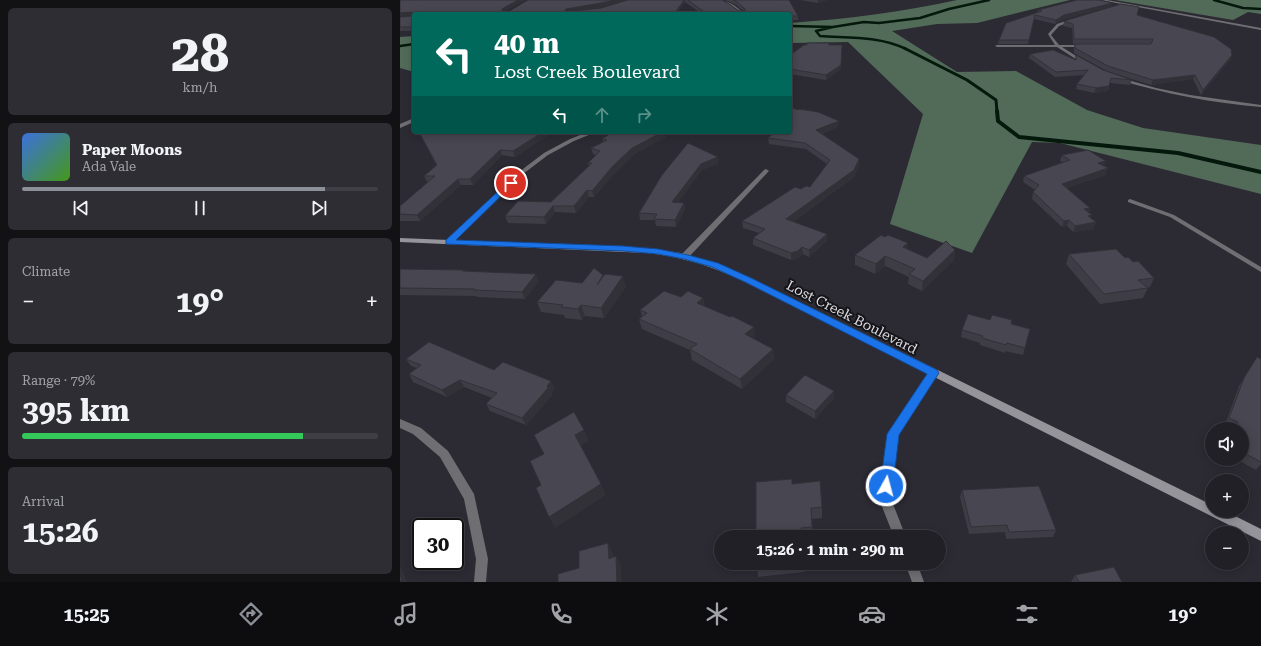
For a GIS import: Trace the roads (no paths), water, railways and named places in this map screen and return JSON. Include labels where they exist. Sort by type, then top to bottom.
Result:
[{"type":"street","points":[[718,0],[732,5],[740,12]]},
{"type":"street","points":[[1102,0],[1261,29]]},
{"type":"street","points":[[1112,8],[1124,5]]},
{"type":"street","points":[[1079,18],[1065,21],[1052,30],[1049,35],[1058,46],[1086,63]]},
{"type":"street","points":[[997,46],[1089,46]]},
{"type":"street","points":[[1113,76],[1160,91],[1194,98],[1261,106]]},
{"type":"street","points":[[400,126],[412,121]]},
{"type":"street","points":[[449,242],[521,173],[546,154],[572,140],[588,134]]},
{"type":"street","points":[[685,256],[766,171]]},
{"type":"street","points":[[1130,201],[1172,216],[1261,270]]},
{"type":"street","name":"Lost Creek Boulevard","points":[[400,240],[623,249],[685,256],[715,265],[1261,535]]},
{"type":"street","points":[[897,530],[885,499],[893,434],[934,373]]},
{"type":"street","points":[[400,423],[416,431],[444,454],[470,498],[482,559],[480,582]]},
{"type":"street","points":[[913,570],[918,582]]},
{"type":"waterway","points":[[833,27],[864,22],[879,23],[920,18],[949,9],[989,0]]},
{"type":"waterway","points":[[1214,0],[1243,8],[1261,9]]},
{"type":"waterway","points":[[792,26],[833,27]]},
{"type":"waterway","points":[[833,27],[816,31],[820,36],[875,40],[906,49]]},
{"type":"waterway","points":[[400,46],[412,44]]},
{"type":"waterway","points":[[906,49],[967,80],[996,100],[997,112]]},
{"type":"waterway","points":[[997,111],[998,121],[1019,137],[1178,153],[1261,172]]}]
